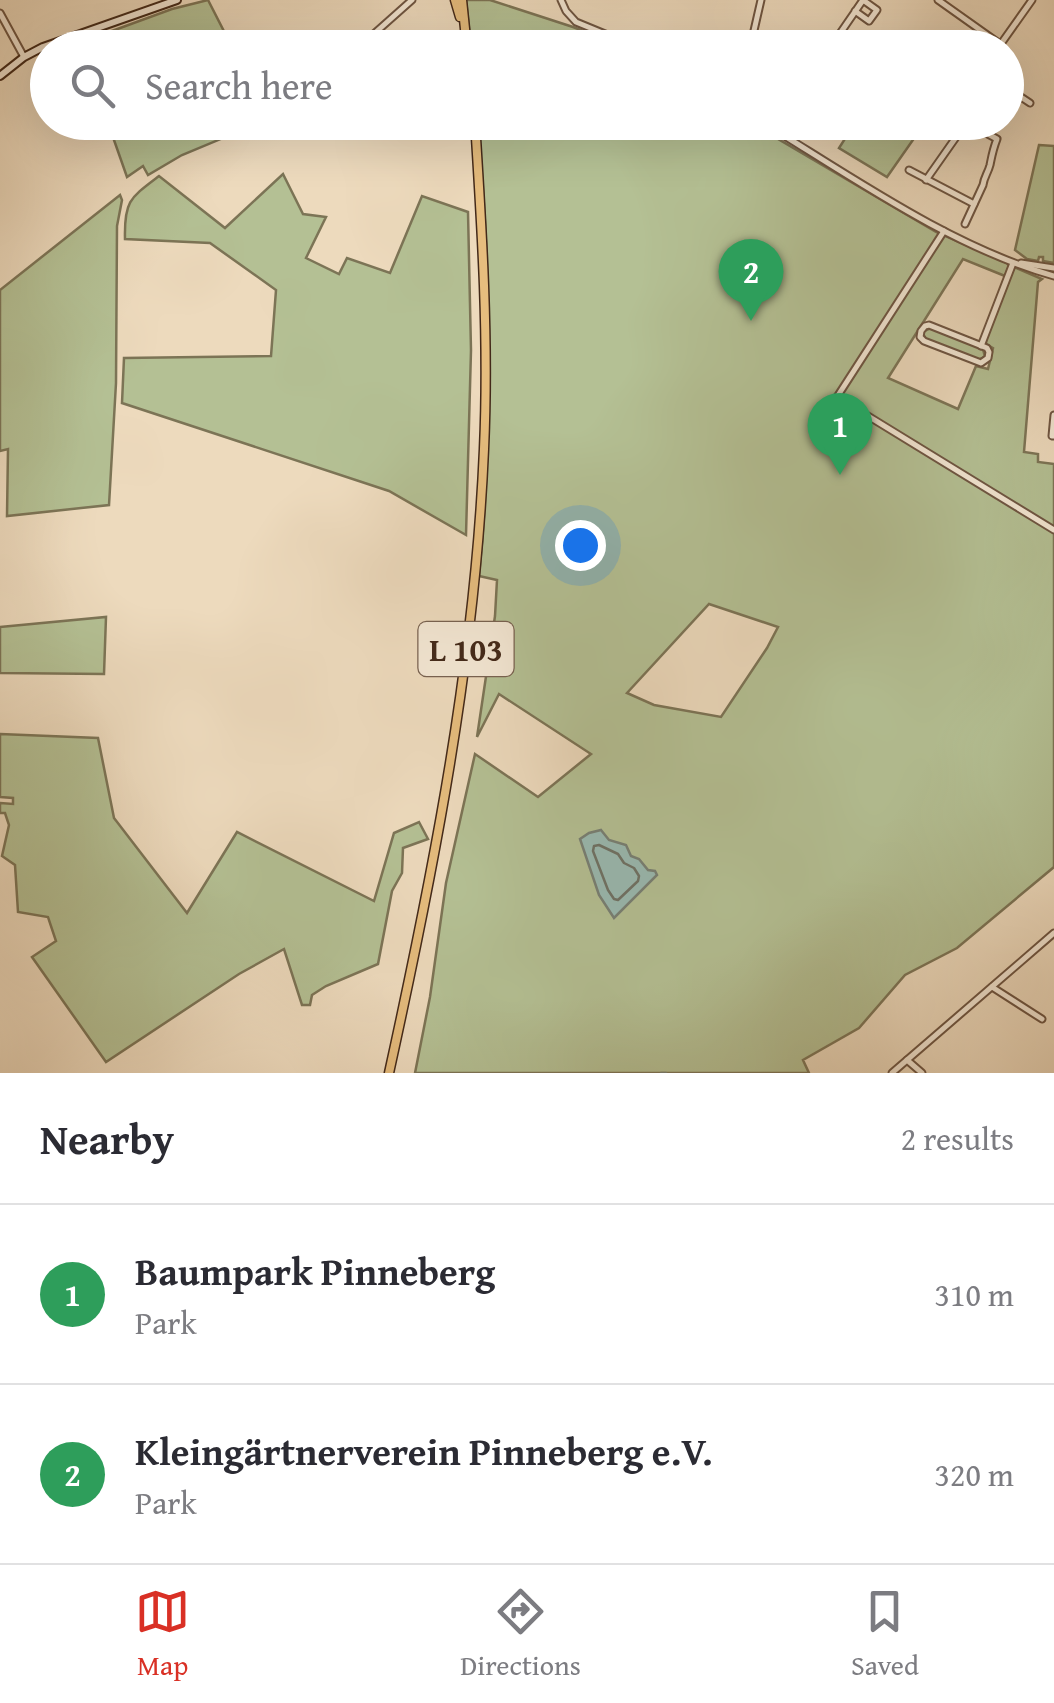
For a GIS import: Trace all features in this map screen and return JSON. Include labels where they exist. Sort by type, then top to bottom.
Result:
[{"type":"main road","points":[[92,30],[177,0]]},
{"type":"main road","points":[[459,0],[464,30]]},
{"type":"main road","points":[[0,76],[30,54]]},
{"type":"main road","name":"L 103","points":[[389,1073],[436,844],[480,530],[486,346],[476,140]]},
{"type":"street","points":[[378,30],[412,0]]},
{"type":"street","points":[[561,0],[576,22],[596,30]]},
{"type":"street","points":[[754,30],[761,0]]},
{"type":"street","points":[[938,0],[978,30]]},
{"type":"street","points":[[1010,30],[1032,0]]},
{"type":"street","points":[[843,30],[856,11]]},
{"type":"street","points":[[0,13],[24,57]]},
{"type":"street","points":[[1024,99],[1030,103]]},
{"type":"street","points":[[792,140],[944,231],[1054,276]]},
{"type":"street","points":[[926,180],[954,140]]},
{"type":"street","points":[[966,224],[997,140]]},
{"type":"street","points":[[909,170],[974,204]]},
{"type":"street","points":[[944,231],[837,397],[1054,530]]},
{"type":"street","points":[[1014,262],[1054,268]]},
{"type":"street","points":[[981,346],[1014,262]]},
{"type":"street","points":[[930,325],[981,346],[989,352],[981,363],[924,341],[921,330],[930,325]]},
{"type":"street","points":[[1054,415],[1054,436]]},
{"type":"street","points":[[892,1073],[1054,934]]},
{"type":"street","points":[[992,987],[1042,1019]]},
{"type":"street","points":[[906,1060],[922,1073]]},
{"type":"green space","points":[[208,0],[223,30],[115,30]]},
{"type":"green space","points":[[466,0],[490,0],[581,30],[469,30]]},
{"type":"green space","points":[[114,140],[218,140],[148,175],[143,166],[127,177]]},
{"type":"green space","points":[[479,140],[780,140],[936,232],[1007,263],[1005,276],[963,259],[888,378],[958,409],[976,366],[988,369],[993,348],[986,340],[1014,267],[1042,279],[1038,282],[1024,452],[1038,454],[1038,462],[1054,464],[1054,867],[957,948],[905,975],[859,1028],[803,1060],[809,1073],[415,1073],[446,883],[475,754],[538,797],[591,754],[499,694],[477,737],[497,580],[479,576],[489,406],[488,293]],"holes":[[[709,604],[778,627],[721,717],[654,705],[627,693]]]},
{"type":"green space","points":[[844,140],[913,140],[887,177],[839,148]]},
{"type":"green space","points":[[1039,145],[1054,146],[1054,263],[1043,261],[1043,257],[1038,261],[1027,259],[1015,250]]},
{"type":"green space","points":[[283,174],[303,214],[326,217],[306,258],[339,274],[347,258],[390,273],[422,196],[468,212],[471,350],[466,535],[389,491],[122,403],[124,358],[271,356],[276,290],[210,243],[125,239],[131,202],[159,176],[225,228]]},
{"type":"green space","points":[[120,195],[109,505],[7,516],[8,449],[0,451],[0,290]]},
{"type":"green space","points":[[931,328],[983,349],[985,357],[978,360],[926,339],[924,331]]},
{"type":"green space","points":[[106,617],[104,674],[0,673],[0,627]]},
{"type":"green space","points":[[0,734],[98,738],[114,818],[187,913],[237,832],[374,901],[394,833],[419,822],[428,839],[403,848],[402,873],[392,891],[378,964],[326,986],[312,995],[310,1005],[302,1005],[284,949],[239,974],[106,1062],[32,957],[56,941],[48,917],[18,912],[15,865],[2,856],[9,825],[5,813],[0,813],[0,803],[13,804],[13,798],[0,797]]},
{"type":"water","points":[[601,830],[609,840],[626,845],[631,856],[657,875],[614,918],[599,895],[580,839]]},
{"type":"waterway","points":[[661,1073],[666,1073]]},
{"type":"place","name":"Kleingärtnerverein Pinneberg e.V.","points":[[751,321]]},
{"type":"place","name":"Baumpark Pinneberg","points":[[840,475]]}]
